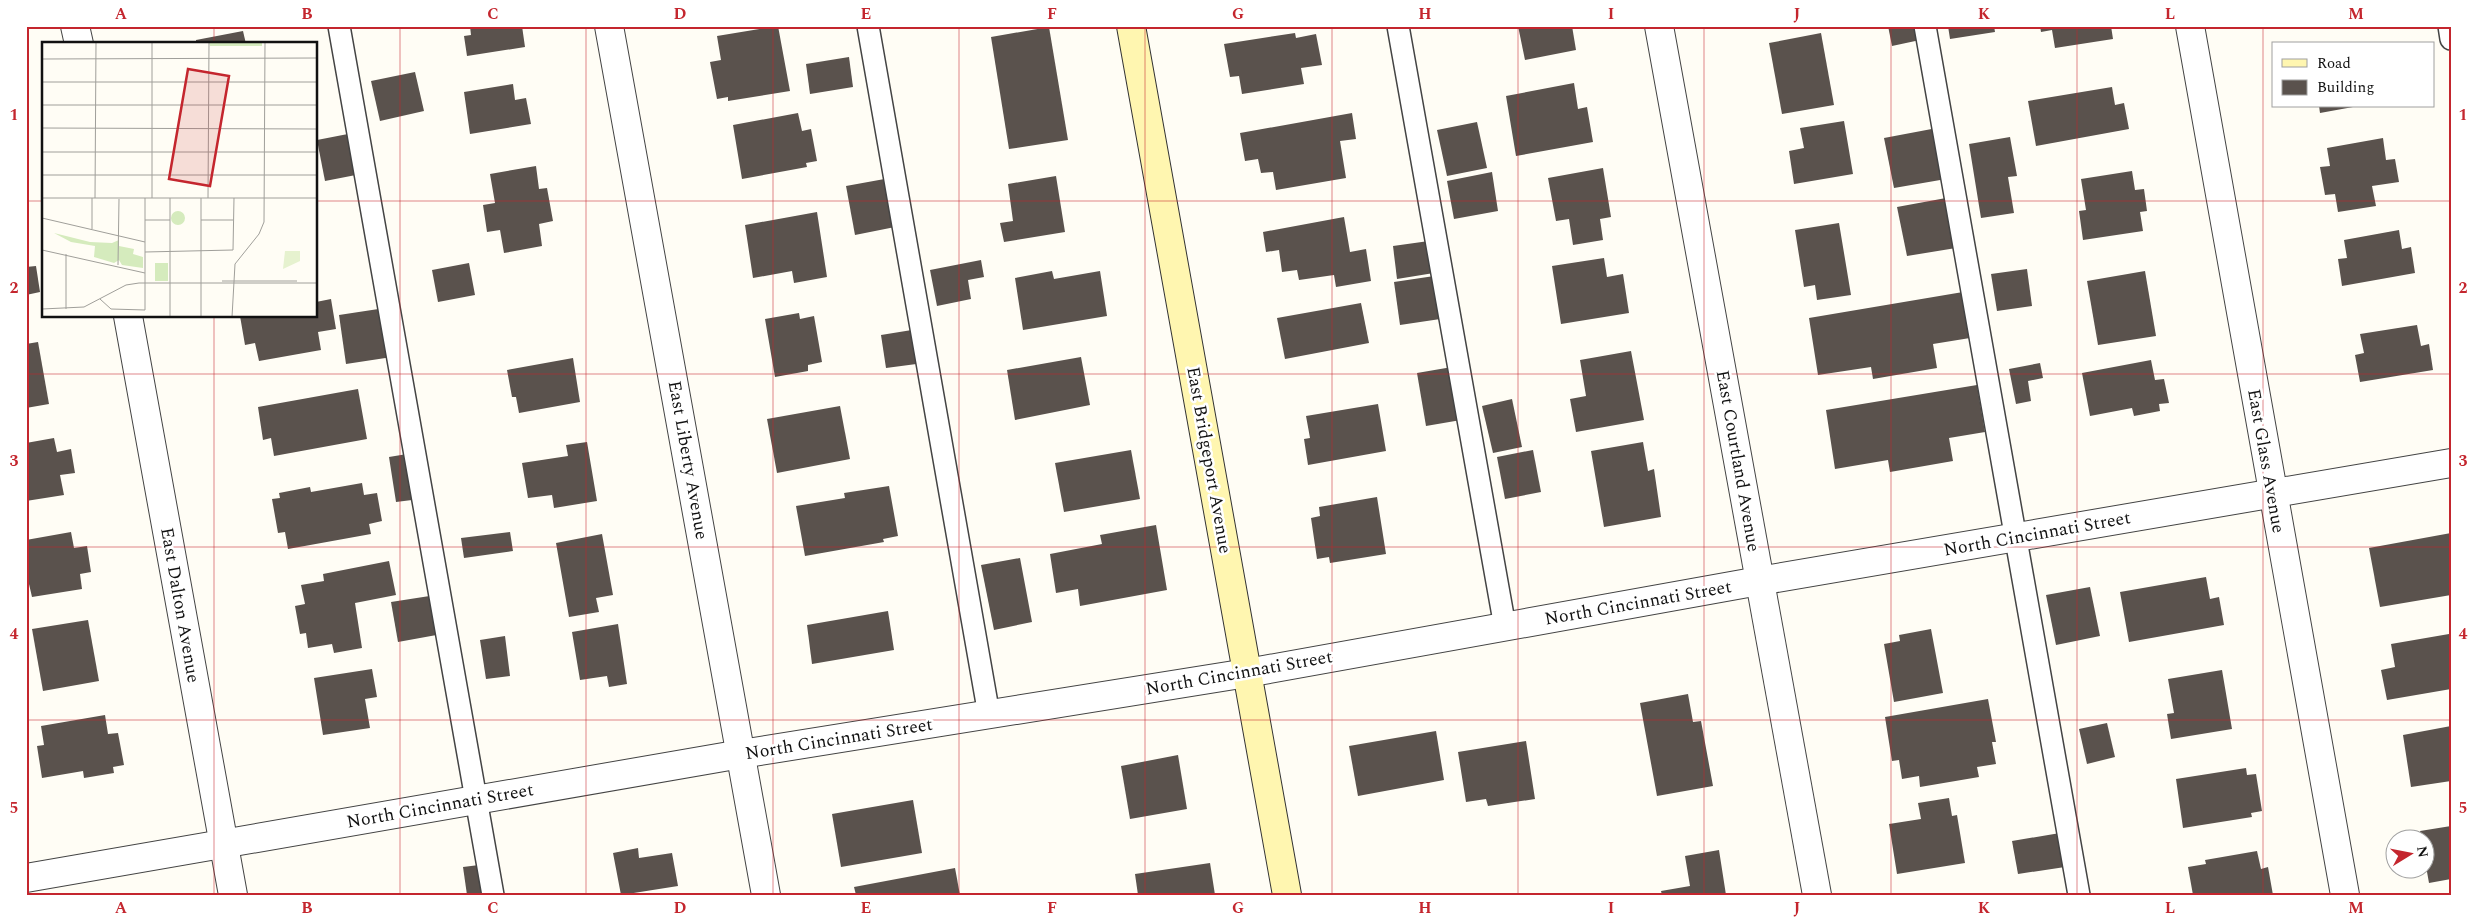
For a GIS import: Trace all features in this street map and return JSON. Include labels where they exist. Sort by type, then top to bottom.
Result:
[{"type":"street","points":[[75,26],[78,42]]},
{"type":"street","name":"East Liberty Avenue","points":[[609,26],[766,895]]},
{"type":"street","name":"East Bridgeport Avenue","points":[[1131,26],[1287,895]]},
{"type":"street","name":"East Courtland Avenue","points":[[1659,26],[1817,895]]},
{"type":"street","name":"East Glass Avenue","points":[[2190,26],[2345,895]]},
{"type":"street","name":"East Dalton Avenue","points":[[128,318],[233,895]]},
{"type":"street","name":"North Cincinnati Street","points":[[26,878],[741,754],[1247,673],[1759,581],[2451,463]]},
{"type":"lane","points":[[340,26],[494,895]]},
{"type":"lane","points":[[868,26],[989,715]]},
{"type":"lane","points":[[1398,26],[1505,627]]},
{"type":"lane","points":[[1925,26],[2079,895]]},
{"type":"lane","points":[[2448,26],[2451,39]]},
{"type":"building","points":[[470,26],[522,26],[525,47],[467,56],[464,36],[471,35]]},
{"type":"building","points":[[778,26],[790,91],[728,101],[728,97],[717,99],[710,62],[721,60],[717,36]]},
{"type":"building","points":[[1518,26],[1572,26],[1576,50],[1525,60]]},
{"type":"building","points":[[1888,26],[1918,26],[1920,40],[1892,46]]},
{"type":"building","points":[[1948,26],[1994,26],[1995,32],[1950,39]]},
{"type":"building","points":[[2040,26],[2111,26],[2113,39],[2055,48],[2052,30],[2041,32]]},
{"type":"building","points":[[1049,27],[1068,140],[1009,149],[991,37]]},
{"type":"building","points":[[243,31],[246,42],[196,42],[196,40]]},
{"type":"building","points":[[1295,33],[1296,38],[1316,34],[1322,65],[1301,68],[1304,84],[1242,94],[1239,76],[1230,77],[1224,44]]},
{"type":"building","points":[[1821,33],[1834,105],[1782,114],[1769,43]]},
{"type":"building","points":[[849,57],[853,87],[810,94],[806,64]]},
{"type":"building","points":[[415,72],[424,111],[380,121],[371,81]]},
{"type":"building","points":[[1574,83],[1578,109],[1587,107],[1593,142],[1516,156],[1506,96]]},
{"type":"building","points":[[513,84],[515,100],[526,98],[531,124],[470,134],[464,92]]},
{"type":"building","points":[[2112,87],[2115,105],[2124,103],[2129,129],[2036,146],[2028,101]]},
{"type":"building","points":[[2319,108],[2348,108],[2320,113]]},
{"type":"building","points":[[798,113],[802,131],[811,129],[817,161],[806,163],[807,167],[742,179],[733,125]]},
{"type":"building","points":[[1352,113],[1356,139],[1340,141],[1346,178],[1276,190],[1273,172],[1261,173],[1258,159],[1245,161],[1240,133]]},
{"type":"building","points":[[1844,121],[1853,174],[1794,184],[1789,151],[1804,148],[1800,128]]},
{"type":"building","points":[[1477,122],[1487,168],[1447,176],[1437,130]]},
{"type":"building","points":[[1937,128],[1946,179],[1894,188],[1884,138]]},
{"type":"building","points":[[353,133],[361,174],[325,181],[318,140]]},
{"type":"building","points":[[2010,137],[2017,176],[2008,177],[2014,213],[1981,218],[1969,144]]},
{"type":"building","points":[[2383,138],[2386,160],[2395,159],[2399,182],[2372,186],[2376,206],[2338,212],[2335,194],[2325,195],[2320,167],[2330,166],[2327,148]]},
{"type":"building","points":[[536,166],[539,189],[547,188],[553,221],[539,224],[542,246],[504,253],[500,230],[487,232],[483,205],[495,203],[490,174]]},
{"type":"building","points":[[1603,168],[1611,217],[1600,219],[1603,240],[1573,245],[1569,219],[1556,221],[1548,178]]},
{"type":"building","points":[[2132,171],[2135,190],[2144,189],[2147,211],[2140,212],[2143,231],[2083,240],[2079,211],[2086,210],[2081,179]]},
{"type":"building","points":[[1492,172],[1498,211],[1454,219],[1447,181]]},
{"type":"building","points":[[1056,176],[1065,232],[1004,242],[1000,223],[1013,221],[1008,184]]},
{"type":"building","points":[[890,178],[900,226],[855,235],[846,186]]},
{"type":"building","points":[[1946,198],[1956,248],[1907,256],[1897,207]]},
{"type":"building","points":[[817,212],[827,277],[794,283],[792,271],[753,278],[745,225]]},
{"type":"building","points":[[1344,217],[1350,252],[1366,249],[1371,281],[1336,287],[1334,275],[1299,280],[1297,270],[1282,272],[1279,250],[1266,252],[1263,232]]},
{"type":"building","points":[[1839,223],[1851,295],[1817,300],[1815,285],[1804,287],[1795,230]]},
{"type":"building","points":[[2399,230],[2402,249],[2411,247],[2415,273],[2342,286],[2338,259],[2347,258],[2344,240]]},
{"type":"building","points":[[1436,240],[1440,272],[1397,279],[1393,246]]},
{"type":"building","points":[[1604,258],[1607,277],[1623,274],[1629,313],[1561,324],[1552,266]]},
{"type":"building","points":[[981,260],[984,277],[968,280],[971,299],[937,306],[930,270]]},
{"type":"building","points":[[469,263],[475,295],[438,302],[432,270]]},
{"type":"building","points":[[36,266],[40,292],[26,295],[26,267]]},
{"type":"building","points":[[2027,269],[2032,306],[1997,311],[1991,274]]},
{"type":"building","points":[[1052,271],[1054,279],[1100,271],[1107,316],[1023,330],[1015,278]]},
{"type":"building","points":[[2145,271],[2156,336],[2098,345],[2087,281]]},
{"type":"building","points":[[1441,275],[1447,318],[1400,325],[1394,282]]},
{"type":"building","points":[[1963,292],[1970,338],[1933,344],[1937,368],[1873,379],[1871,367],[1818,375],[1809,318]]},
{"type":"building","points":[[331,299],[336,329],[318,332],[321,350],[259,361],[255,343],[245,345],[240,318],[318,318],[318,302]]},
{"type":"building","points":[[1361,303],[1369,343],[1285,359],[1277,318]]},
{"type":"building","points":[[385,308],[392,357],[346,364],[339,315]]},
{"type":"building","points":[[799,313],[800,319],[814,316],[822,362],[808,365],[808,371],[775,377],[765,319]]},
{"type":"building","points":[[2417,325],[2421,346],[2429,344],[2433,370],[2360,382],[2355,355],[2364,353],[2360,334]]},
{"type":"building","points":[[918,329],[924,363],[886,368],[881,335]]},
{"type":"building","points":[[38,342],[49,404],[26,408],[26,344]]},
{"type":"building","points":[[1631,351],[1644,420],[1576,432],[1570,399],[1586,396],[1580,360]]},
{"type":"building","points":[[1081,357],[1090,405],[1015,420],[1007,370]]},
{"type":"building","points":[[573,358],[580,402],[519,413],[516,397],[512,397],[507,370]]},
{"type":"building","points":[[2151,360],[2155,380],[2164,379],[2169,403],[2159,404],[2160,411],[2134,416],[2132,408],[2090,416],[2082,373]]},
{"type":"building","points":[[2040,363],[2043,378],[2028,381],[2031,401],[2016,404],[2009,369]]},
{"type":"building","points":[[1452,367],[1461,420],[1426,426],[1417,373]]},
{"type":"building","points":[[1977,385],[1985,432],[1949,438],[1953,461],[1890,472],[1888,460],[1835,469],[1826,410]]},
{"type":"building","points":[[358,389],[367,439],[274,456],[271,438],[263,440],[258,407]]},
{"type":"building","points":[[1512,399],[1522,447],[1493,453],[1482,406]]},
{"type":"building","points":[[1378,404],[1386,451],[1308,465],[1304,439],[1310,438],[1306,416]]},
{"type":"building","points":[[840,406],[850,459],[777,473],[767,419]]},
{"type":"building","points":[[54,438],[57,452],[71,449],[75,473],[60,475],[64,495],[26,501],[26,443]]},
{"type":"building","points":[[587,442],[597,501],[554,508],[552,495],[528,498],[522,463],[568,456],[566,445]]},
{"type":"building","points":[[1643,442],[1648,471],[1654,469],[1661,517],[1604,527],[1591,451]]},
{"type":"building","points":[[1131,450],[1140,499],[1064,512],[1055,463]]},
{"type":"building","points":[[1533,450],[1541,492],[1505,499],[1497,457]]},
{"type":"building","points":[[413,453],[420,499],[396,502],[389,457]]},
{"type":"building","points":[[362,483],[364,495],[377,493],[382,521],[369,524],[371,534],[288,549],[285,532],[278,533],[272,499],[280,498],[279,493],[310,487],[311,492]]},
{"type":"building","points":[[889,486],[898,536],[883,539],[884,542],[805,556],[796,506],[845,498],[844,493]]},
{"type":"building","points":[[1377,497],[1386,554],[1330,563],[1329,557],[1317,559],[1311,518],[1320,516],[1319,507]]},
{"type":"building","points":[[1156,525],[1167,590],[1080,606],[1078,589],[1056,593],[1050,554],[1102,544],[1100,535]]},
{"type":"building","points":[[71,532],[74,548],[87,546],[91,572],[80,574],[82,589],[32,597],[26,571],[26,540]]},
{"type":"building","points":[[510,532],[513,551],[464,558],[461,538]]},
{"type":"building","points":[[2451,533],[2451,595],[2380,607],[2369,548]]},
{"type":"building","points":[[602,534],[613,595],[596,598],[599,612],[569,617],[556,543]]},
{"type":"building","points":[[1020,558],[1032,622],[994,630],[981,565]]},
{"type":"building","points":[[389,561],[396,595],[355,603],[362,648],[334,653],[332,644],[308,648],[306,633],[300,634],[295,606],[305,604],[301,585],[324,581],[323,574]]},
{"type":"building","points":[[2206,577],[2210,599],[2219,597],[2224,625],[2129,642],[2120,592]]},
{"type":"building","points":[[2090,587],[2100,636],[2056,645],[2046,595]]},
{"type":"building","points":[[436,595],[442,634],[398,642],[391,602]]},
{"type":"building","points":[[888,611],[894,650],[812,664],[807,625]]},
{"type":"building","points":[[88,620],[99,681],[43,691],[32,629]]},
{"type":"building","points":[[618,624],[627,684],[609,687],[607,676],[580,680],[572,632]]},
{"type":"building","points":[[1931,629],[1943,693],[1894,702],[1884,644],[1900,641],[1899,635]]},
{"type":"building","points":[[2449,634],[2451,689],[2387,700],[2381,670],[2395,667],[2391,644]]},
{"type":"building","points":[[505,636],[510,676],[486,679],[480,640]]},
{"type":"building","points":[[372,669],[377,697],[365,699],[370,728],[323,735],[314,678]]},
{"type":"building","points":[[2222,670],[2232,729],[2171,739],[2167,714],[2174,713],[2168,679]]},
{"type":"building","points":[[1688,694],[1693,722],[1701,721],[1713,786],[1657,796],[1640,703]]},
{"type":"building","points":[[1988,699],[1996,742],[1992,742],[1996,764],[1977,767],[1979,777],[1920,787],[1919,776],[1902,779],[1899,760],[1892,761],[1885,717]]},
{"type":"building","points":[[105,715],[108,734],[118,733],[124,765],[113,767],[114,773],[84,778],[83,771],[42,778],[37,746],[44,745],[41,726]]},
{"type":"building","points":[[2107,723],[2115,757],[2087,764],[2079,729]]},
{"type":"building","points":[[2451,726],[2451,781],[2411,787],[2403,735]]},
{"type":"building","points":[[1436,731],[1444,780],[1358,796],[1349,746]]},
{"type":"building","points":[[1526,741],[1535,799],[1488,806],[1486,799],[1466,802],[1458,752]]},
{"type":"building","points":[[1178,755],[1187,809],[1130,819],[1121,766]]},
{"type":"building","points":[[2246,768],[2247,775],[2256,774],[2262,811],[2251,813],[2252,817],[2183,828],[2176,779]]},
{"type":"building","points":[[1949,798],[1952,816],[1957,815],[1965,863],[1897,874],[1889,824],[1921,819],[1918,803]]},
{"type":"building","points":[[913,800],[922,853],[841,867],[832,814]]},
{"type":"building","points":[[2451,826],[2451,879],[2429,883],[2428,878],[2434,878],[2434,829]]},
{"type":"building","points":[[2060,833],[2065,867],[2018,874],[2012,841]]},
{"type":"building","points":[[638,848],[639,858],[672,853],[678,886],[621,895],[613,853]]},
{"type":"building","points":[[1719,850],[1726,895],[1662,895],[1661,891],[1690,886],[1685,856]]},
{"type":"building","points":[[2257,851],[2261,869],[2268,867],[2273,895],[2193,895],[2188,867],[2206,864],[2205,860]]},
{"type":"building","points":[[1210,863],[1215,895],[1138,895],[1135,874]]},
{"type":"building","points":[[487,864],[492,895],[467,895],[463,867]]},
{"type":"building","points":[[955,868],[960,895],[856,895],[854,887]]}]
